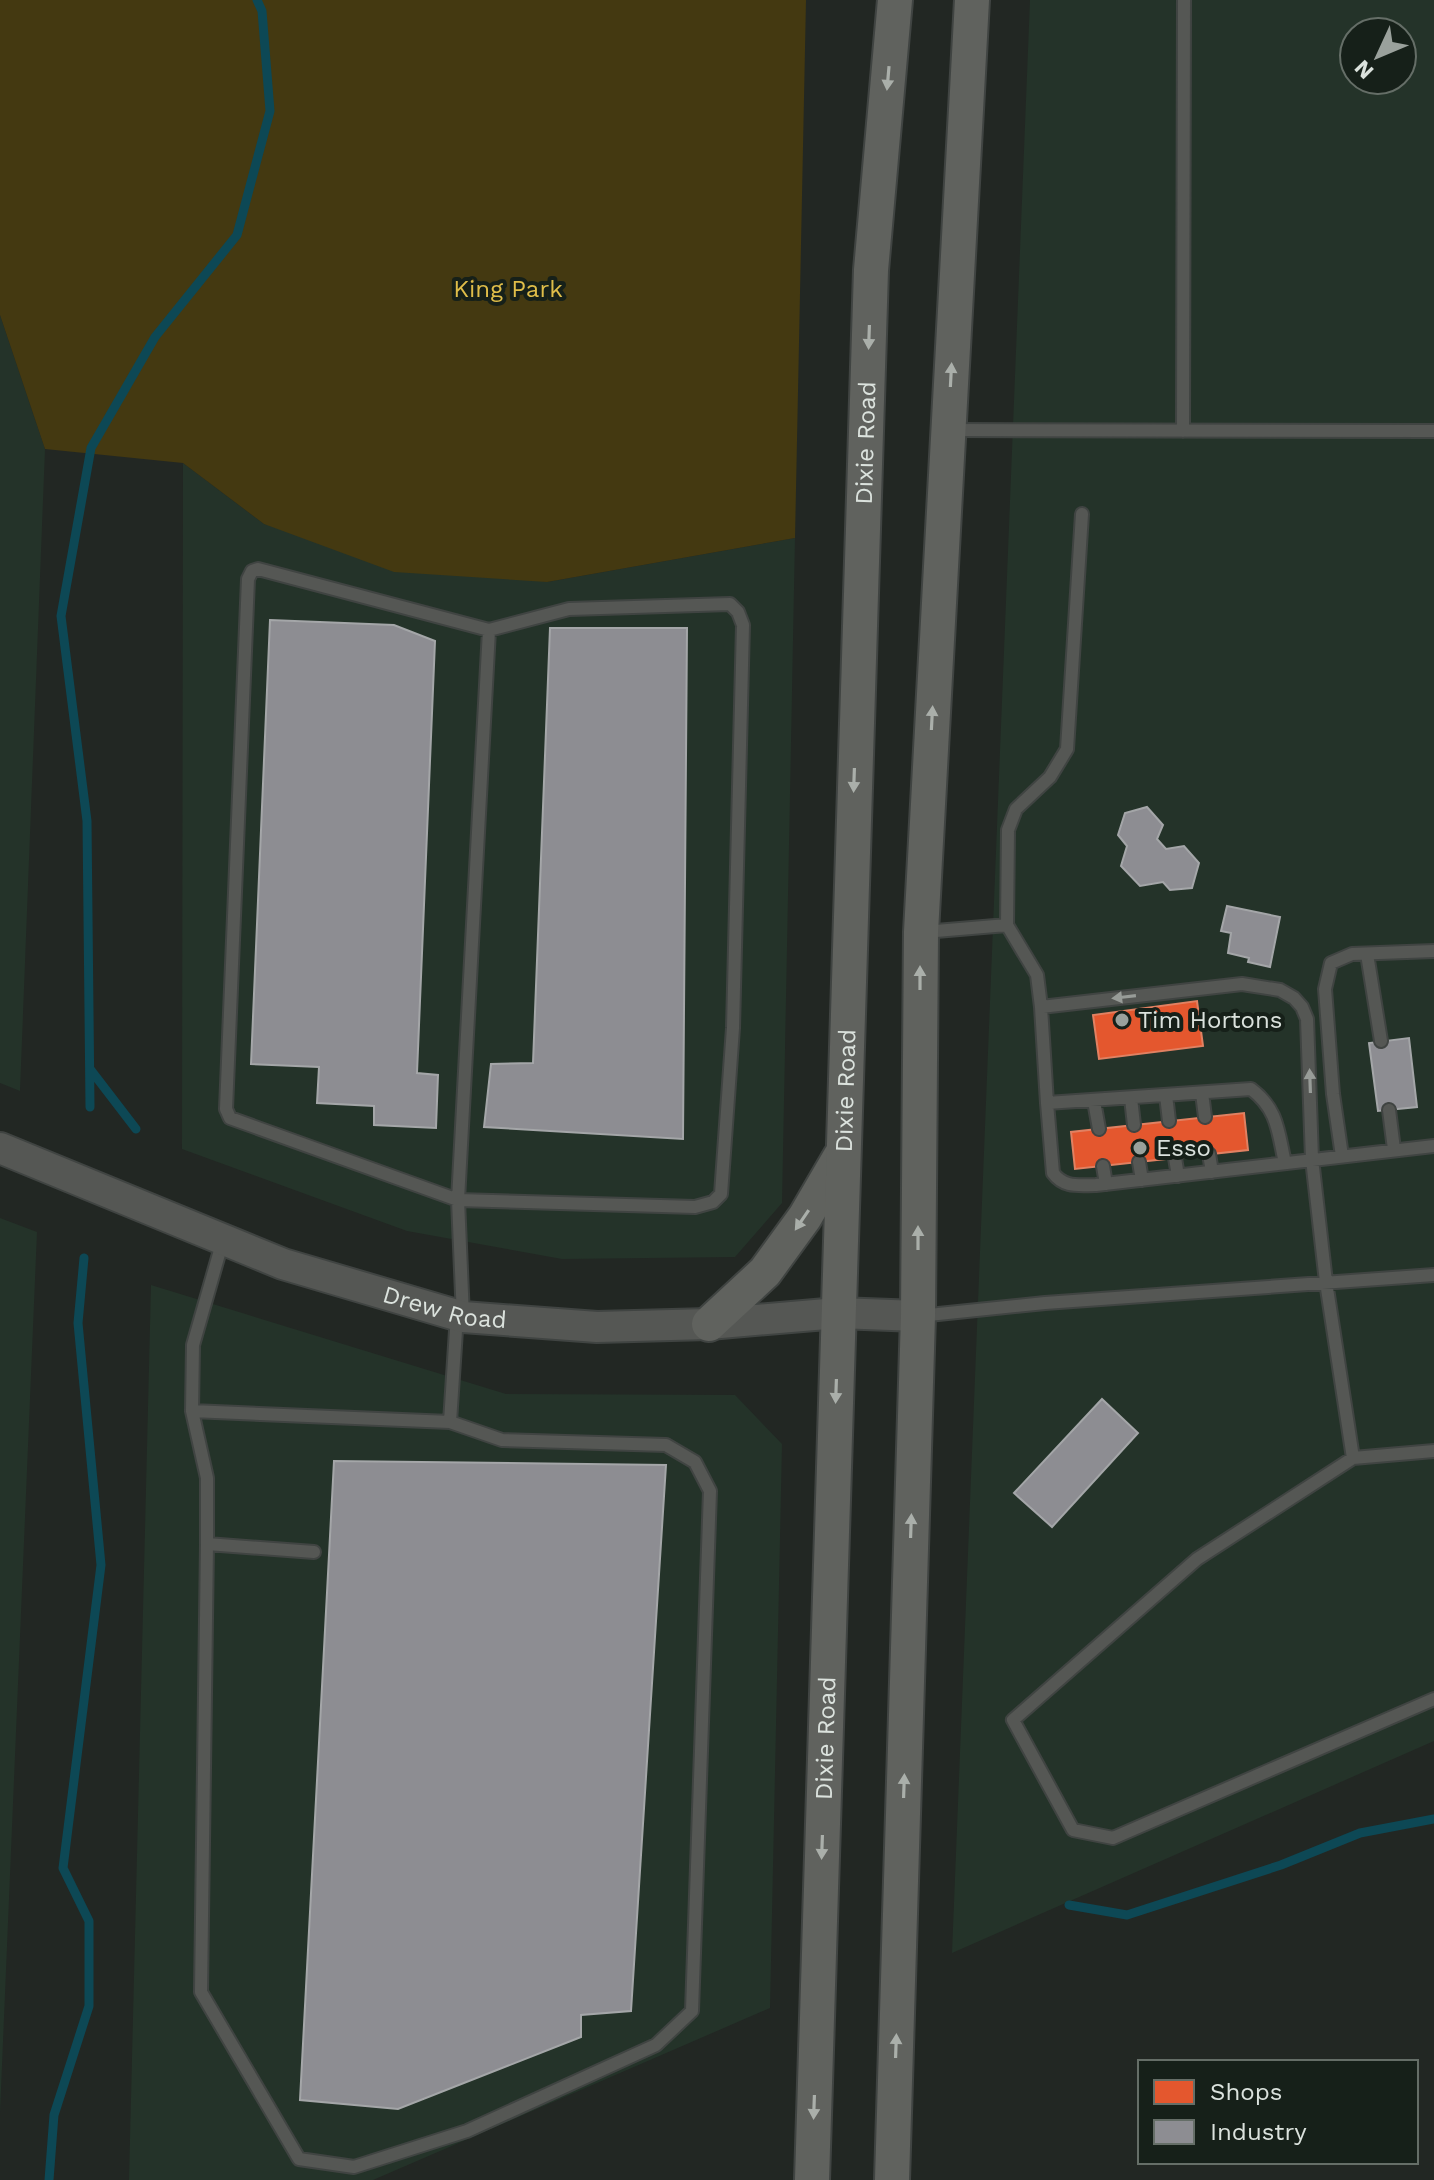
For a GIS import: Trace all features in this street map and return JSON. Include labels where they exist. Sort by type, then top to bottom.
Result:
[{"type":"main road","name":"Dixie Road","points":[[812,2180],[871,270],[895,0]]},
{"type":"main road","points":[[892,2180],[918,1316],[921,932],[972,0]]},
{"type":"main road","points":[[709,1324],[765,1272],[805,1217],[842,1153]]},
{"type":"street","name":"Drew Road","points":[[0,1148],[283,1264],[460,1316],[597,1327],[709,1324],[838,1313],[918,1316]]},
{"type":"lane","points":[[1183,431],[1184,0]]},
{"type":"lane","points":[[948,430],[1434,431]]},
{"type":"lane","points":[[1082,514],[1067,749],[1050,777],[1016,809],[1008,830],[1007,925],[1037,975],[1053,1173],[1059,1181],[1068,1185],[1106,1184],[1434,1146]]},
{"type":"lane","points":[[258,569],[489,630],[569,609],[730,604],[738,612],[743,625],[733,1028],[721,1194],[713,1202],[695,1207],[458,1200],[230,1118],[226,1109],[248,579],[252,571],[258,569]]},
{"type":"lane","points":[[450,1422],[460,1316],[458,1200],[489,630]]},
{"type":"lane","points":[[921,932],[1007,925]]},
{"type":"lane","points":[[1342,1156],[1333,1094],[1325,989],[1331,963],[1352,954],[1434,951]]},
{"type":"lane","points":[[1367,954],[1381,1041]]},
{"type":"lane","points":[[1041,1007],[1242,984],[1280,990],[1302,1007],[1307,1019],[1312,1159],[1326,1282],[1353,1458]]},
{"type":"lane","points":[[1047,1103],[1251,1089],[1265,1099],[1273,1112],[1285,1163]]},
{"type":"lane","points":[[1202,1093],[1205,1117]]},
{"type":"lane","points":[[1166,1095],[1169,1121]]},
{"type":"lane","points":[[1131,1098],[1134,1125]]},
{"type":"lane","points":[[1094,1101],[1099,1129]]},
{"type":"lane","points":[[1389,1110],[1394,1149]]},
{"type":"lane","points":[[1209,1154],[1212,1172]]},
{"type":"lane","points":[[1175,1158],[1178,1176]]},
{"type":"lane","points":[[1139,1162],[1142,1180]]},
{"type":"lane","points":[[1103,1166],[1106,1184]]},
{"type":"lane","points":[[192,1411],[450,1422],[502,1440],[666,1445],[695,1462],[710,1491],[692,2011],[656,2045],[453,2136],[354,2167],[299,2159],[201,1992],[207,1478],[192,1411],[193,1345],[224,1239]]},
{"type":"lane","points":[[918,1316],[1045,1303],[1434,1275]]},
{"type":"lane","points":[[1434,1451],[1353,1458],[1197,1559],[1013,1720],[1073,1830],[1113,1838],[1434,1699]]},
{"type":"lane","points":[[207,1544],[314,1552]]},
{"type":"shaded area","points":[[1030,0],[1434,0],[1434,1741],[952,1953]]},
{"type":"shaded area","points":[[0,315],[45,449],[20,1091],[0,1083]]},
{"type":"shaded area","points":[[183,463],[264,524],[547,582],[795,538],[782,1203],[735,1257],[562,1259],[407,1231],[182,1149]]},
{"type":"shaded area","points":[[0,1218],[37,1232],[0,2113]]},
{"type":"shaded area","points":[[151,1285],[506,1394],[735,1395],[782,1444],[770,2008],[373,2180],[129,2180]]},
{"type":"green space","name":"King Park","points":[[0,0],[806,0],[795,538],[547,582],[394,572],[264,524],[183,463],[45,449],[0,315]]},
{"type":"building: Shops","points":[[1197,1001],[1203,1046],[1099,1059],[1093,1015]]},
{"type":"building: Shops","points":[[1244,1113],[1248,1150],[1075,1169],[1071,1132]]},
{"type":"building: Industry","points":[[270,620],[394,625],[435,641],[417,1073],[438,1075],[436,1128],[374,1125],[374,1106],[317,1103],[319,1067],[251,1064]]},
{"type":"building: Industry","points":[[550,628],[687,628],[683,1139],[484,1127],[491,1064],[533,1063]]},
{"type":"building: Industry","points":[[1147,807],[1163,825],[1157,839],[1166,849],[1184,846],[1199,863],[1192,888],[1170,890],[1163,882],[1140,886],[1121,866],[1127,846],[1118,835],[1125,813]]},
{"type":"building: Industry","points":[[1227,906],[1280,917],[1270,967],[1228,953],[1231,933],[1221,931]]},
{"type":"building: Industry","points":[[1409,1038],[1417,1107],[1378,1111],[1369,1043]]},
{"type":"building: Industry","points":[[1102,1399],[1138,1433],[1052,1527],[1014,1493]]},
{"type":"building: Industry","points":[[334,1461],[666,1465],[631,2011],[581,2015],[581,2037],[398,2109],[300,2100]]},
{"type":"waterway","points":[[90,1107],[87,821],[61,616],[91,448],[155,337],[237,235],[270,111],[262,11],[257,0]]},
{"type":"waterway","points":[[90,1069],[136,1129]]},
{"type":"waterway","points":[[49,2180],[54,2115],[89,2006],[89,1921],[63,1868],[101,1565],[78,1323],[84,1258]]},
{"type":"waterway","points":[[1069,1905],[1127,1915],[1281,1865],[1360,1833],[1434,1819]]},
{"type":"place","name":"Tim Hortons","points":[[1122,1020]]},
{"type":"place","name":"Esso","points":[[1140,1148]]}]
